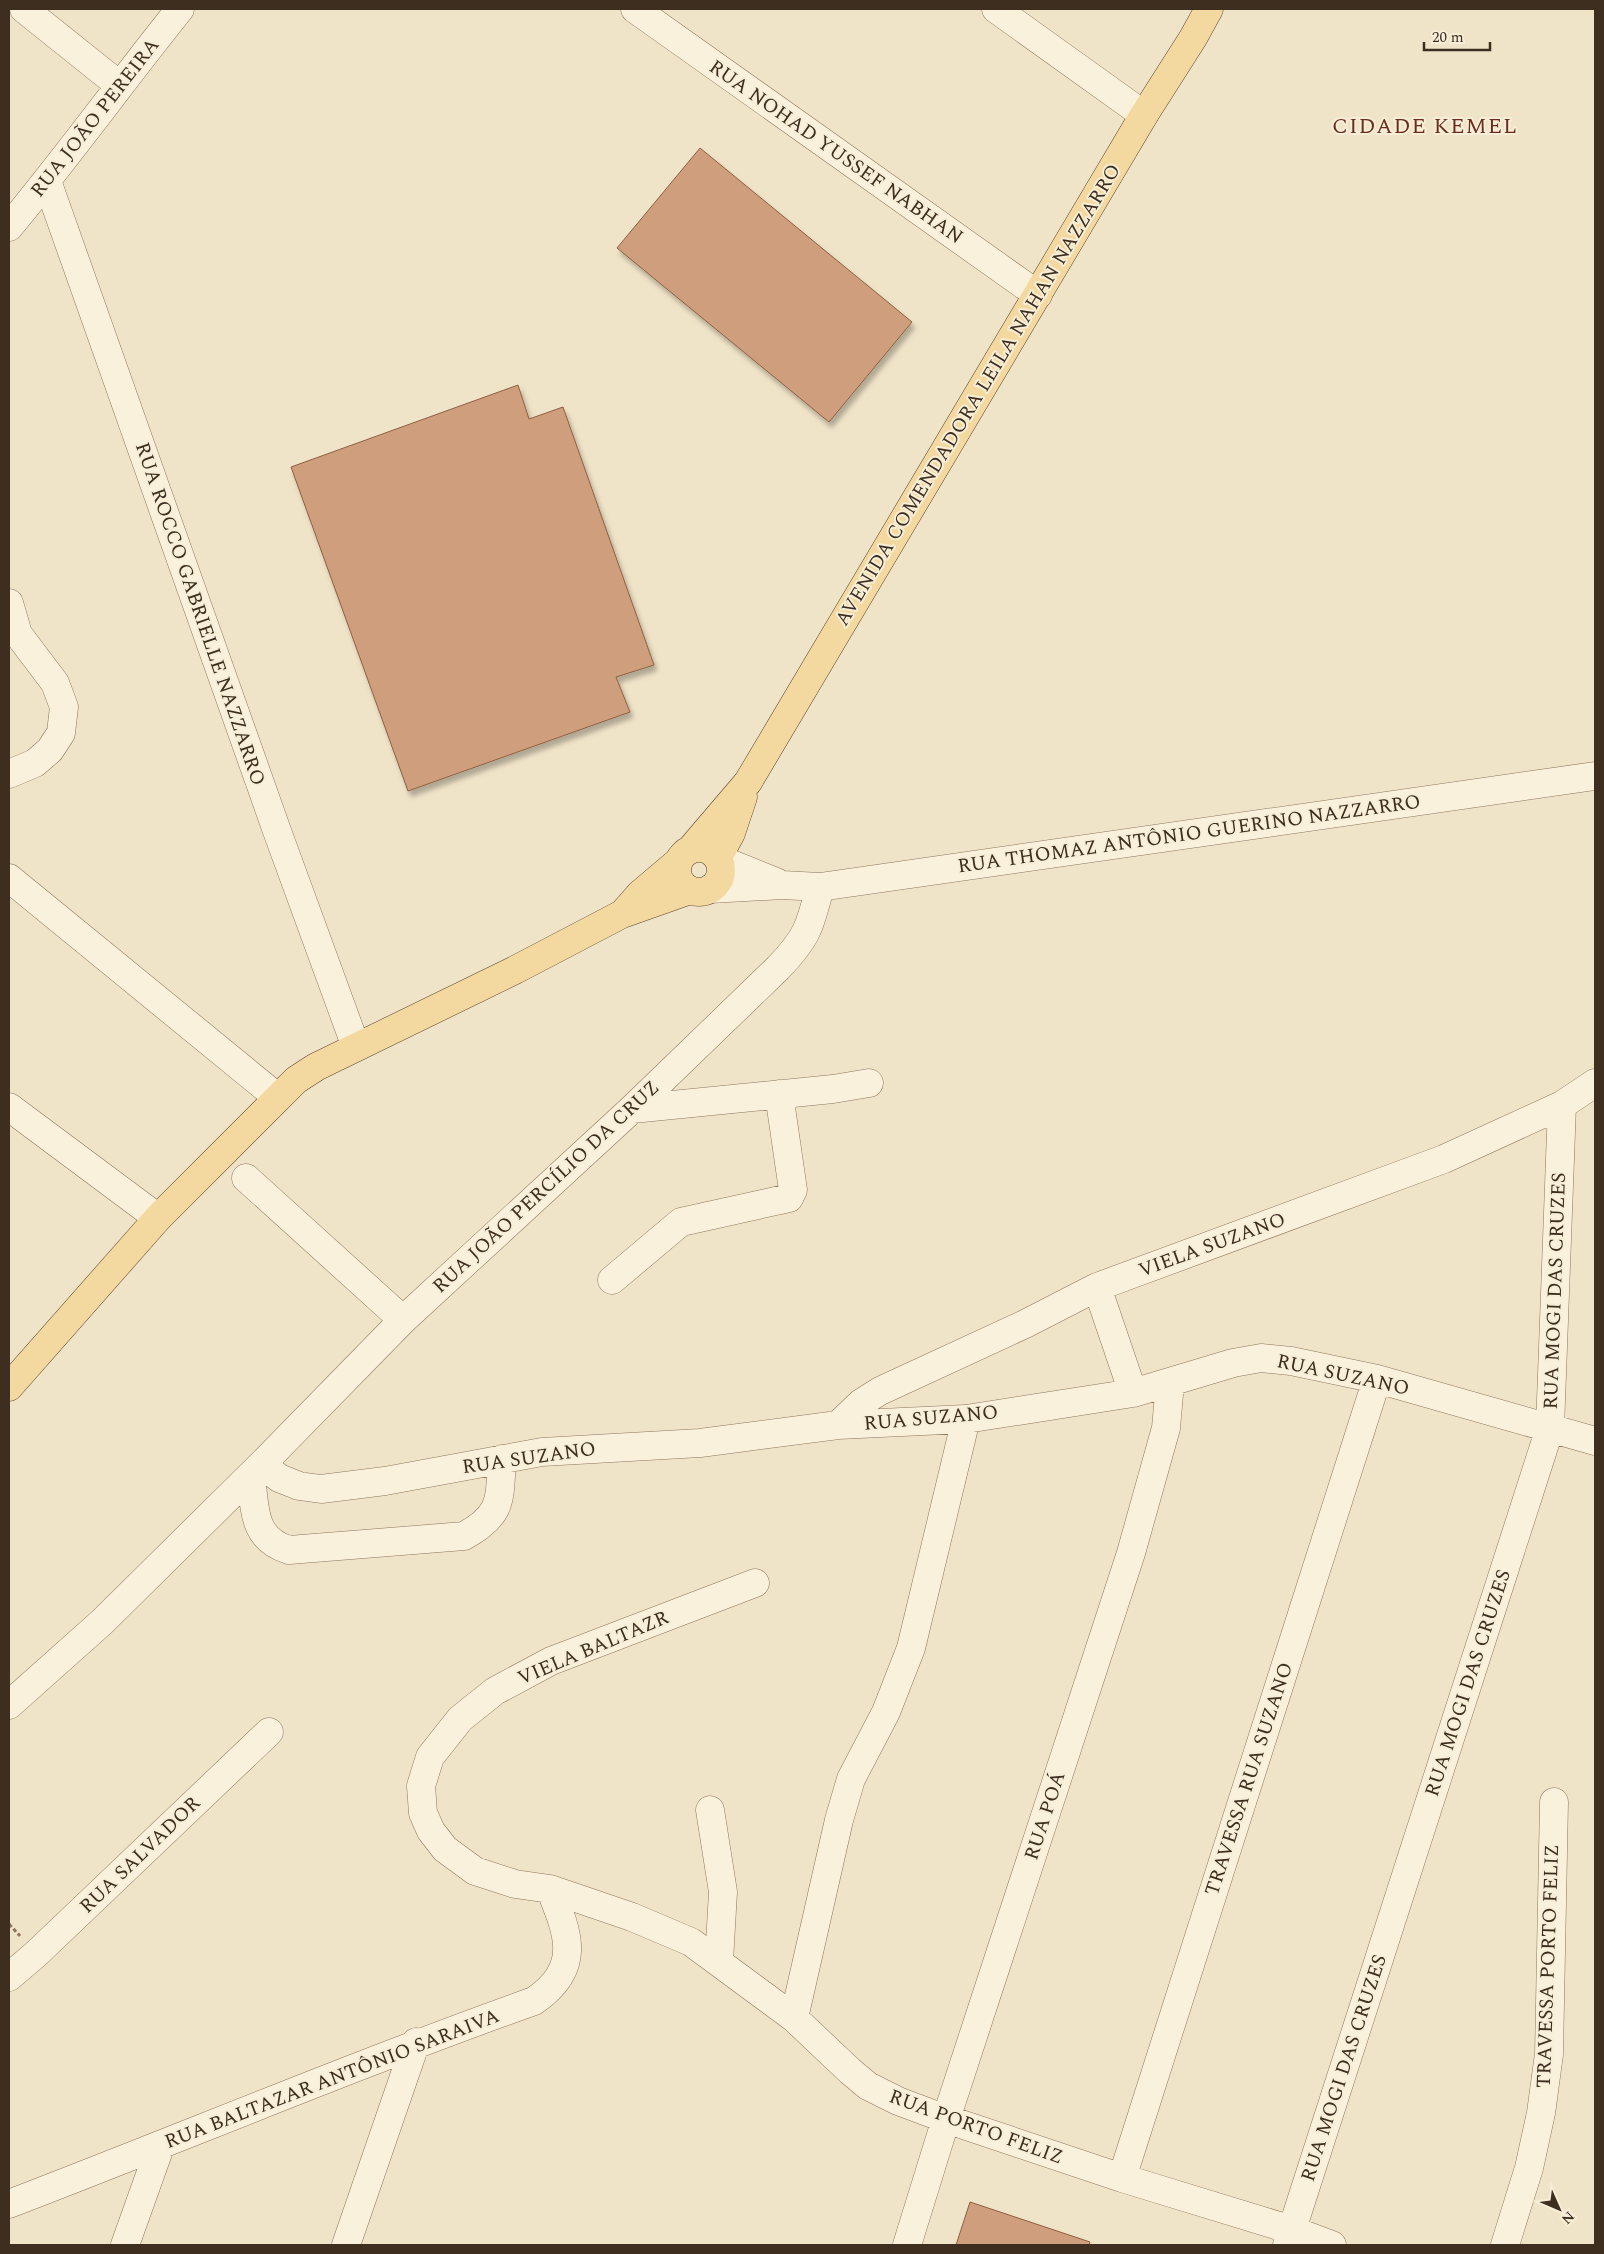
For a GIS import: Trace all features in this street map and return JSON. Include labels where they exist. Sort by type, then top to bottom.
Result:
[{"type":"main road","name":"AVENIDA COMENDADORA LEILA NAHAN NAZZARRO","points":[[622,914],[640,894],[685,855],[748,782],[1144,115],[1193,38],[1209,9]]},
{"type":"main road","name":"AVENIDA COMENDADORA LEILA NAHAN NAZZARRO","points":[[718,858],[731,832],[748,782]]},
{"type":"main road","points":[[702,848],[714,852],[718,858],[721,865],[720,879],[700,889],[680,881],[677,867],[685,855],[702,848]]},
{"type":"main road","name":"AVENIDA COMENDADORA LEILA NAHAN NAZZARRO","points":[[13,1376],[158,1218],[296,1080],[316,1067],[515,970],[622,914],[700,889]]},
{"type":"street","points":[[24,9],[119,85]]},
{"type":"street","name":"RUA JOÃO PEREIRA","points":[[9,227],[47,181],[119,85],[180,9]]},
{"type":"street","name":"RUA NOHAD YUSSEF NABHAN","points":[[635,9],[1038,295]]},
{"type":"street","points":[[996,9],[1144,115]]},
{"type":"street","name":"RUA ROCCO GABRIELLE NAZZARRO","points":[[47,181],[277,831],[356,1047]]},
{"type":"street","points":[[9,603],[14,629],[56,683],[64,707],[61,733],[50,750],[35,763],[9,774]]},
{"type":"street","name":"RUA THOMAZ ANTÔNIO GUERINO NAZZARRO","points":[[700,889],[782,885],[820,887],[1595,776]]},
{"type":"street","name":"RUA THOMAZ ANTÔNIO GUERINO NAZZARRO","points":[[718,858],[782,885]]},
{"type":"street","points":[[9,878],[277,1097]]},
{"type":"street","name":"RUA JOÃO PERCÍLIO DA CRUZ","points":[[256,1470],[403,1320],[632,1109],[798,946],[810,925],[820,887]]},
{"type":"street","points":[[632,1109],[869,1083]]},
{"type":"street","name":"VIELA SUZANO","points":[[838,1426],[861,1402],[880,1391],[1025,1324],[1097,1287],[1444,1159],[1562,1105],[1595,1083]]},
{"type":"street","points":[[612,1280],[681,1222],[789,1198],[793,1190],[779,1094]]},
{"type":"street","name":"RUA MOGI DAS CRUZES","points":[[1289,2238],[1550,1428],[1562,1105]]},
{"type":"street","points":[[9,1107],[158,1218]]},
{"type":"street","points":[[246,1178],[403,1320]]},
{"type":"street","points":[[1097,1287],[1133,1393]]},
{"type":"street","name":"RUA SUZANO","points":[[256,1470],[299,1486],[322,1489],[386,1481],[542,1452],[700,1443],[838,1426],[966,1419],[1133,1393],[1170,1384],[1232,1363],[1261,1358],[1291,1361],[1377,1380],[1595,1441]]},
{"type":"street","name":"TRAVESSA RUA SUZANO","points":[[1122,2178],[1377,1380]]},
{"type":"street","name":"RUA POÁ","points":[[907,2245],[946,2119],[1131,1552],[1166,1428],[1170,1384]]},
{"type":"street","points":[[794,2018],[839,1820],[852,1779],[886,1712],[911,1648],[966,1419]]},
{"type":"street","points":[[256,1470],[256,1519],[261,1530],[279,1547],[289,1550],[464,1536],[478,1528],[493,1514],[499,1504],[502,1459]]},
{"type":"street","points":[[9,1705],[102,1622],[256,1470]]},
{"type":"street","name":"VIELA BALTAZR","points":[[550,1889],[515,1884],[475,1871],[445,1849],[431,1831],[423,1813],[421,1786],[430,1757],[460,1719],[494,1691],[551,1662],[755,1583]]},
{"type":"street","name":"RUA SALVADOR","points":[[9,1977],[269,1732]]},
{"type":"street","name":"TRAVESSA PORTO FELIZ","points":[[1505,2245],[1529,2168],[1541,2113],[1548,2054],[1554,1802]]},
{"type":"street","points":[[710,1810],[723,1892],[719,1961]]},
{"type":"street","name":"RUA PORTO FELIZ","points":[[550,1889],[632,1917],[691,1942],[794,2018],[868,2086],[898,2101],[1289,2238],[1332,2245]]},
{"type":"street","name":"RUA BALTAZAR ANTÔNIO SARAIVA","points":[[9,2204],[160,2146],[416,2042],[534,2001],[549,1991],[560,1978],[568,1960],[568,1940],[550,1889]]},
{"type":"street","points":[[346,2245],[416,2042]]},
{"type":"street","points":[[124,2245],[160,2146]]},
{"type":"building","points":[[700,148],[912,322],[829,422],[617,248]]},
{"type":"building","points":[[518,385],[529,419],[563,407],[654,665],[616,677],[630,712],[408,791],[291,467]]},
{"type":"building","points":[[970,2202],[1090,2242],[1089,2245],[956,2245]]},
{"type":"district","name":"CIDADE KEMEL","points":[[1425,126]]}]
